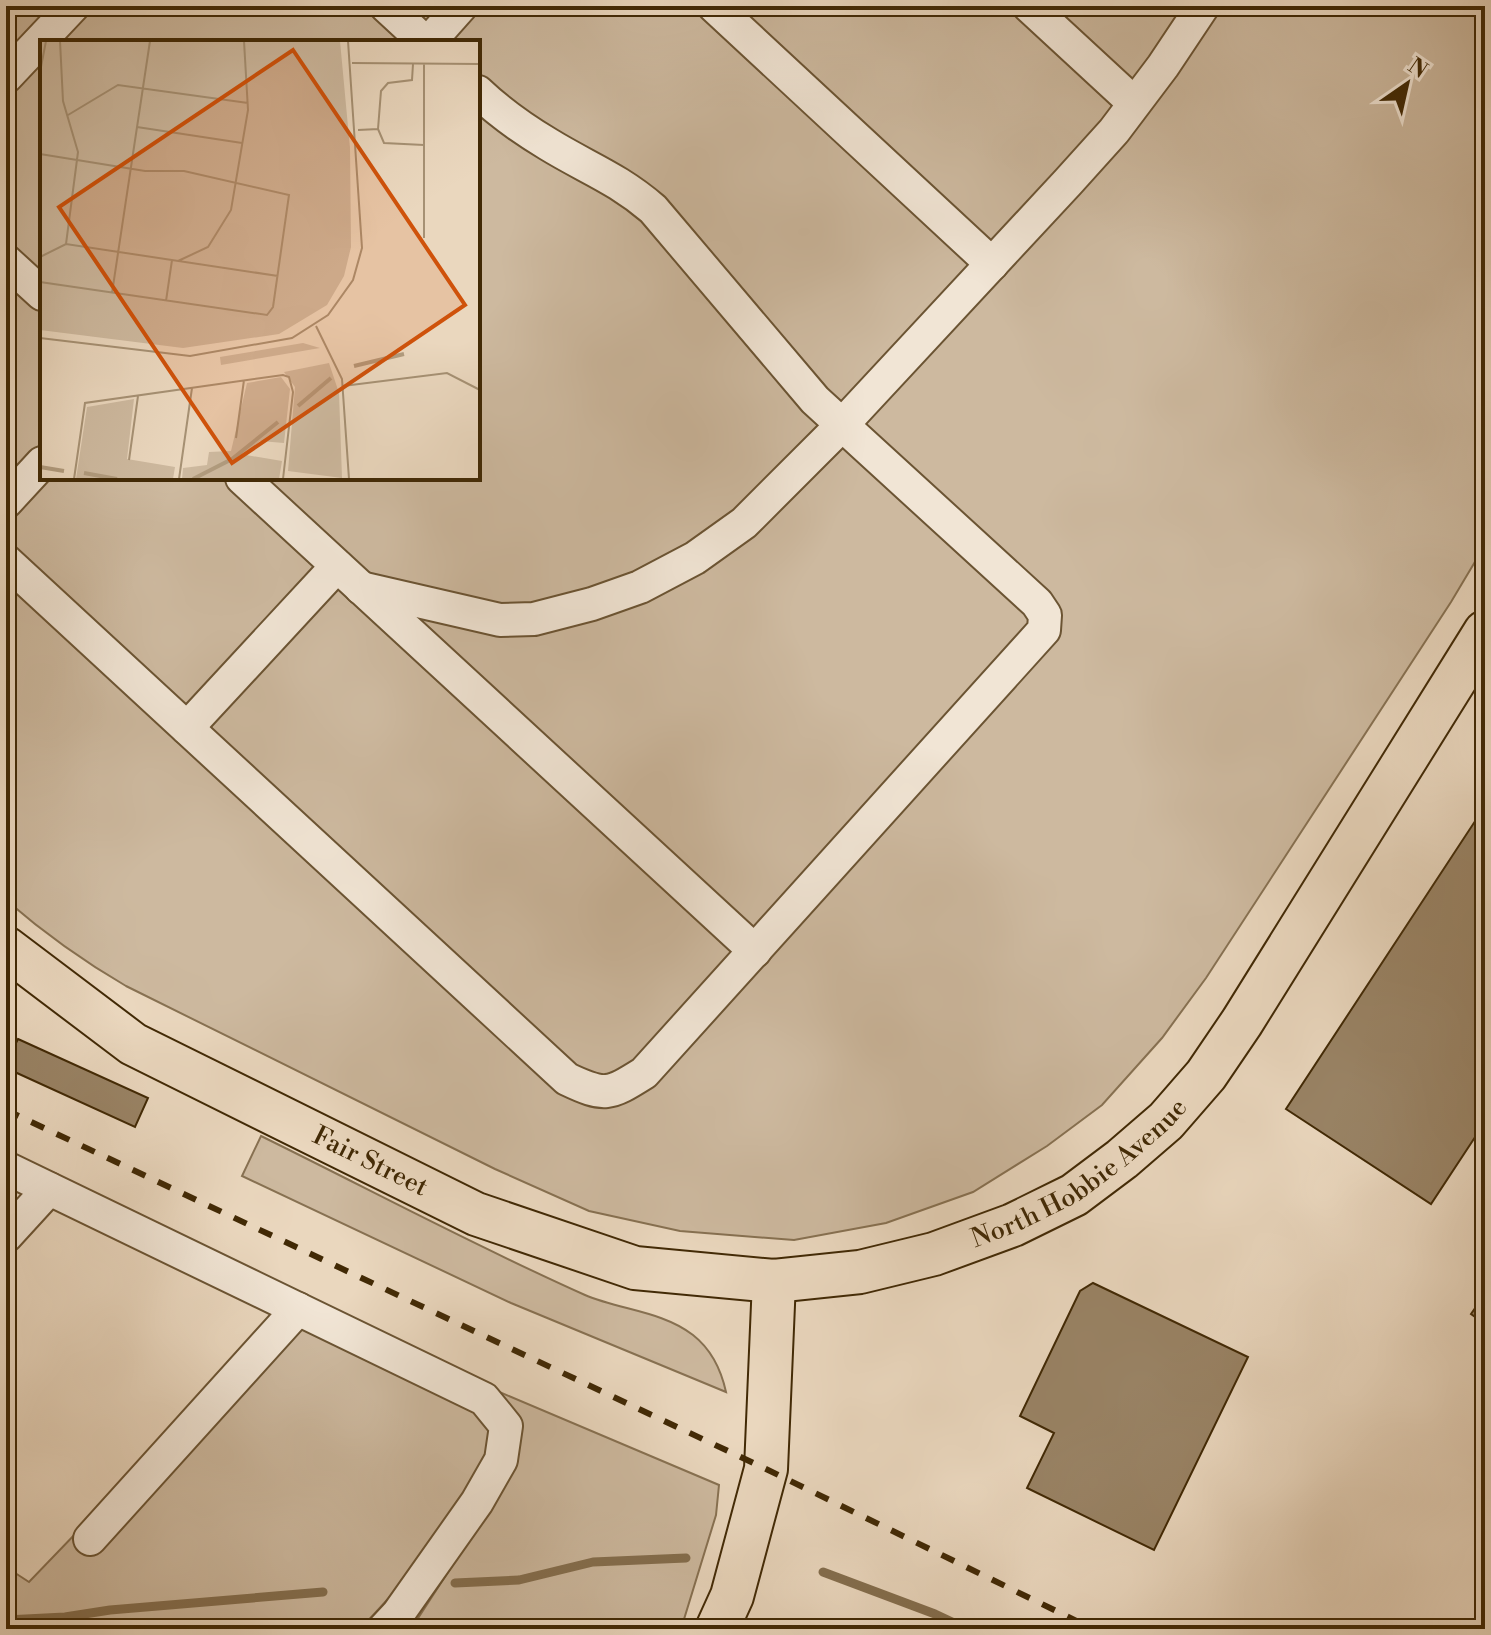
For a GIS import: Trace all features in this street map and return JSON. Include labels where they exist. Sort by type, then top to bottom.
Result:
[{"type":"main road","name":"North Hobbie Avenue","points":[[774,1281],[860,1272],[934,1254],[1013,1225],[1074,1195],[1166,1121],[1206,1075],[1242,1022],[1485,632]]},
{"type":"main road","name":"Fair Street","points":[[6,948],[133,1044],[476,1214],[635,1268],[774,1281]]},
{"type":"main road","points":[[717,1629],[732,1596],[766,1469],[774,1281]]},
{"type":"street","points":[[41,40],[73,6]]},
{"type":"street","points":[[386,6],[425,40]]},
{"type":"street","points":[[429,40],[461,6]]},
{"type":"street","points":[[714,6],[992,264]]},
{"type":"street","points":[[1029,6],[1134,103]]},
{"type":"street","points":[[361,588],[500,620],[534,619],[592,604],[640,587],[695,558],[744,523],[842,425],[992,264],[1114,131],[1203,6]]},
{"type":"street","points":[[6,77],[40,41]]},
{"type":"street","points":[[6,561],[567,1079],[593,1091],[616,1091],[644,1073],[1044,630],[1045,615],[1037,603],[815,400],[653,209],[628,188],[518,126],[480,94]]},
{"type":"street","points":[[6,261],[40,292]]},
{"type":"street","points":[[6,502],[40,465]]},
{"type":"street","points":[[244,480],[755,951]]},
{"type":"street","points":[[187,728],[337,566]]},
{"type":"street","points":[[6,1168],[484,1399],[506,1426],[501,1460],[477,1502],[391,1622]]},
{"type":"street","points":[[6,1236],[49,1189]]},
{"type":"street","points":[[90,1539],[298,1309]]},
{"type":"shaded area","points":[[6,6],[1485,6],[1485,545],[1206,978],[1162,1038],[1102,1105],[1047,1146],[973,1192],[886,1223],[794,1240],[680,1231],[589,1211],[495,1169],[126,986],[35,924],[6,900]]},
{"type":"shaded area","points":[[261,1136],[585,1295],[681,1327],[700,1341],[710,1354],[726,1392],[511,1303],[242,1176]]},
{"type":"shaded area","points":[[301,1327],[471,1404],[491,1431],[484,1456],[457,1510],[419,1563],[360,1629],[196,1629],[187,1622],[154,1629],[6,1629],[6,1567],[29,1582],[79,1530]]},
{"type":"shaded area","points":[[497,1391],[719,1485],[716,1515],[681,1629],[411,1629],[502,1489]]},
{"type":"building","points":[[1485,806],[1485,1122],[1431,1204],[1286,1109]]},
{"type":"building","points":[[18,1039],[148,1098],[135,1127],[6,1068],[6,1048],[12,1051]]},
{"type":"building","points":[[1093,1283],[1248,1357],[1154,1550],[1027,1488],[1054,1433],[1020,1416],[1080,1291]]},
{"type":"building","points":[[1485,1294],[1485,1324],[1471,1314]]},
{"type":"waterway","points":[[455,1583],[519,1580],[593,1562],[686,1558]]},
{"type":"waterway","points":[[823,1572],[967,1629]]},
{"type":"waterway","points":[[6,1620],[323,1592]]},
{"type":"railway","points":[[6,1110],[766,1469],[1093,1629]]}]
